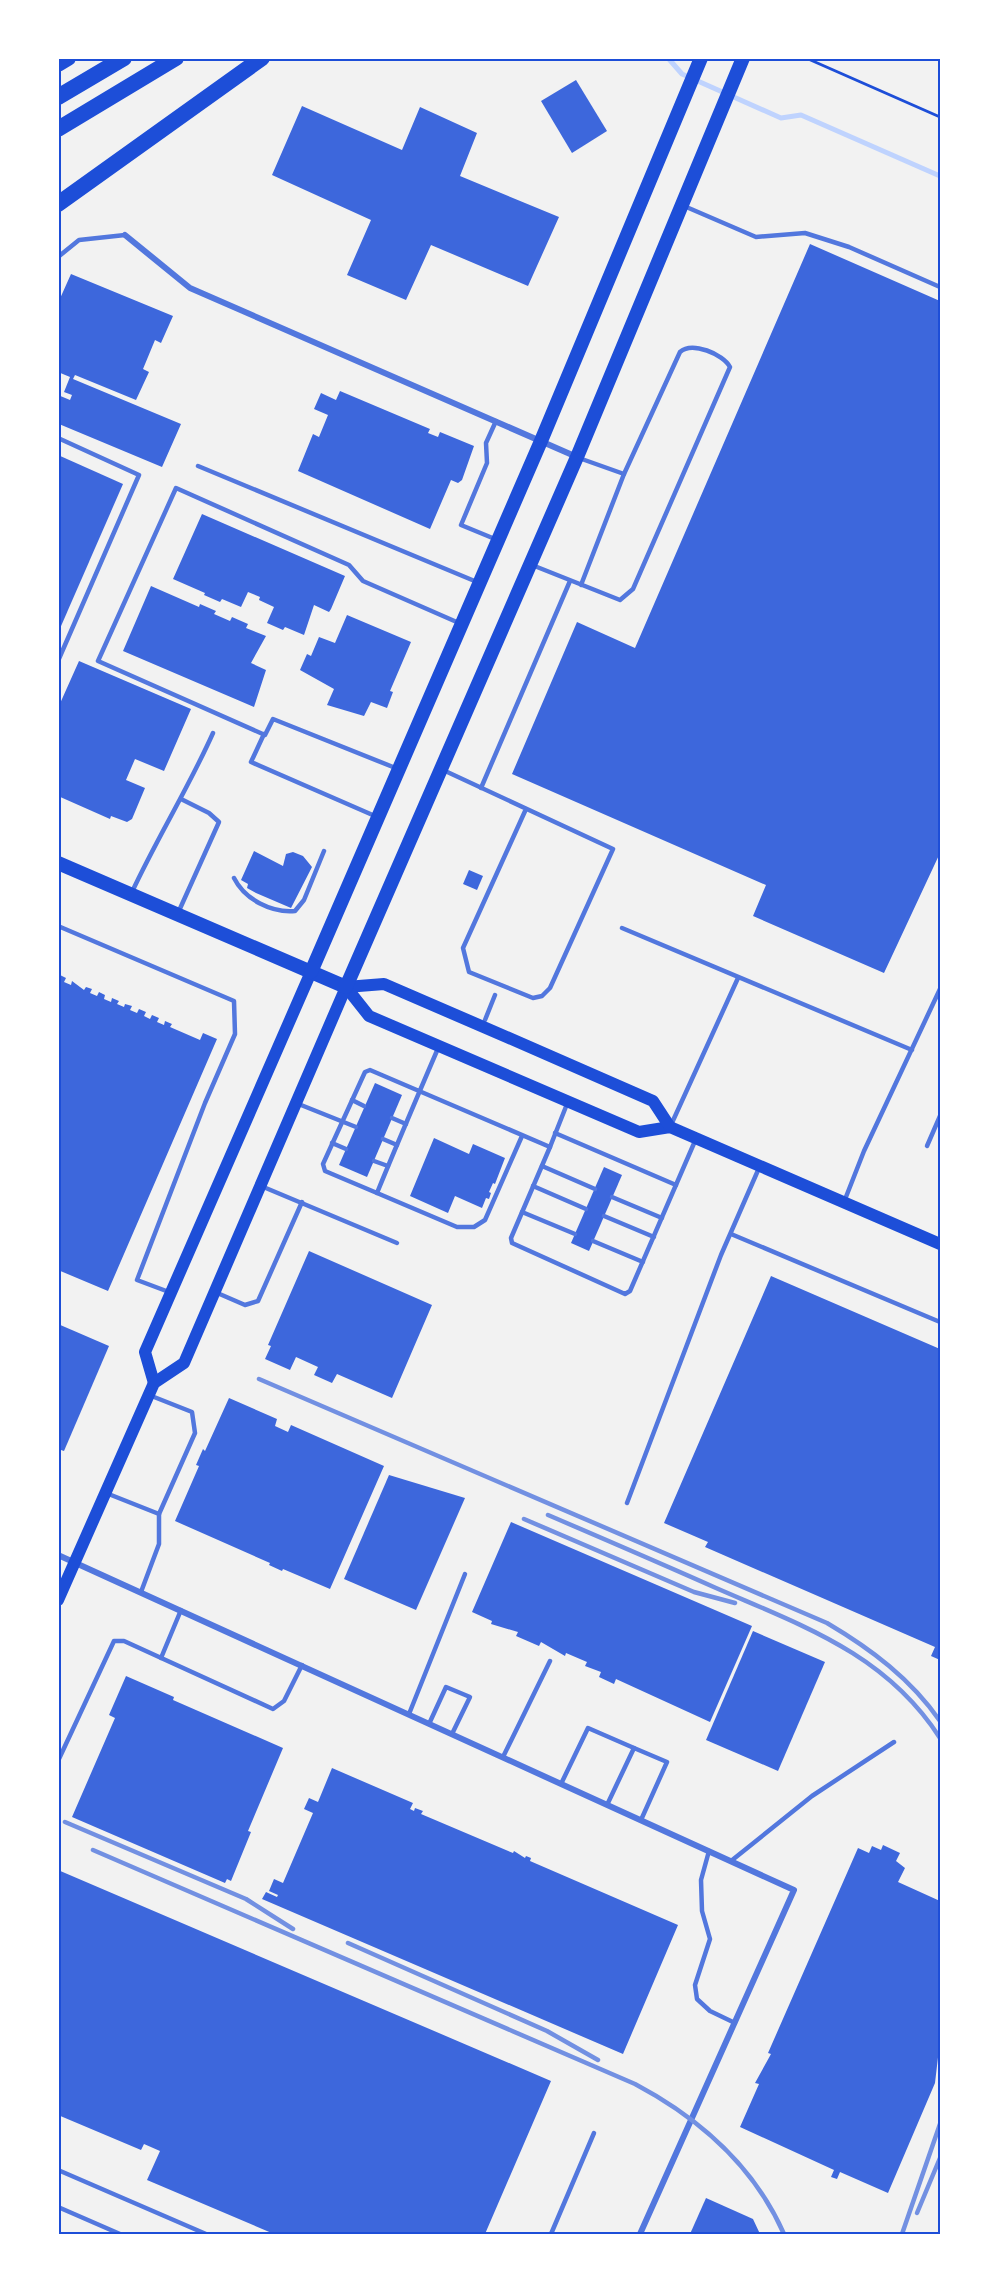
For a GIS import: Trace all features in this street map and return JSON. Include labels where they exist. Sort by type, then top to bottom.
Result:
[{"type":"highway","points":[[58,64],[68,58]]},
{"type":"highway","points":[[58,97],[124,58]]},
{"type":"highway","points":[[58,129],[176,58]]},
{"type":"highway","points":[[58,204],[262,58]]},
{"type":"main road","points":[[152,1389],[145,1352],[541,441],[701,58]]},
{"type":"main road","points":[[58,1600],[152,1389],[184,1363],[577,457],[743,58]]},
{"type":"main road","points":[[58,863],[346,987],[384,984],[653,1101],[670,1127]]},
{"type":"main road","points":[[346,987],[369,1016],[639,1132],[670,1127],[940,1244]]},
{"type":"street","points":[[125,235],[190,288],[577,457]]},
{"type":"street","points":[[58,1555],[794,1890],[640,2235]]},
{"type":"lane","points":[[681,205],[756,237],[805,233],[849,247],[940,288]]},
{"type":"lane","points":[[58,257],[79,240],[125,235]]},
{"type":"lane","points":[[530,564],[570,581],[620,600],[633,589],[730,367],[728,363],[694,346],[680,352],[624,474],[581,585]]},
{"type":"lane","points":[[496,422],[486,443],[487,463],[461,525],[498,540]]},
{"type":"lane","points":[[58,438],[139,475],[58,661]]},
{"type":"lane","points":[[577,457],[624,474]]},
{"type":"lane","points":[[198,466],[479,583]]},
{"type":"lane","points":[[264,734],[98,661],[176,488],[349,565],[363,581],[461,624]]},
{"type":"lane","points":[[481,788],[570,581]]},
{"type":"lane","points":[[378,817],[251,762],[273,719],[399,770]]},
{"type":"lane","points":[[131,895],[154,844],[181,799],[213,733]]},
{"type":"lane","points":[[441,769],[613,849],[550,988],[542,996],[532,998],[469,972],[464,948],[526,809]]},
{"type":"lane","points":[[177,915],[219,822],[209,813],[181,799]]},
{"type":"lane","points":[[234,878],[240,890],[252,899],[282,912],[295,910],[304,900],[324,851]]},
{"type":"lane","points":[[58,926],[234,1000],[235,1034],[205,1103],[137,1280],[171,1294]]},
{"type":"lane","points":[[622,928],[912,1050]]},
{"type":"lane","points":[[670,1127],[738,978]]},
{"type":"lane","points":[[844,1202],[864,1151],[940,989]]},
{"type":"lane","points":[[484,1020],[495,995]]},
{"type":"lane","points":[[376,1193],[439,1046]]},
{"type":"lane","points":[[522,1136],[485,1220],[474,1227],[457,1227],[325,1171],[323,1164],[364,1072],[370,1071],[420,1090],[550,1147]]},
{"type":"lane","points":[[352,1100],[364,1106]]},
{"type":"lane","points":[[568,1101],[511,1238],[513,1243],[625,1294],[630,1291],[697,1138]]},
{"type":"lane","points":[[296,1102],[356,1127]]},
{"type":"lane","points":[[927,1146],[940,1116]]},
{"type":"lane","points":[[392,1118],[406,1124]]},
{"type":"lane","points":[[555,1133],[676,1185]]},
{"type":"lane","points":[[383,1139],[397,1145]]},
{"type":"lane","points":[[332,1143],[346,1149]]},
{"type":"lane","points":[[374,1161],[388,1166]]},
{"type":"lane","points":[[542,1166],[595,1189]]},
{"type":"lane","points":[[627,1503],[731,1234],[761,1166]]},
{"type":"lane","points":[[261,1186],[397,1244]]},
{"type":"lane","points":[[533,1186],[586,1209]]},
{"type":"lane","points":[[612,1197],[662,1218]]},
{"type":"lane","points":[[215,1292],[245,1305],[258,1301],[302,1202]]},
{"type":"lane","points":[[522,1212],[575,1234]]},
{"type":"lane","points":[[604,1216],[654,1237]]},
{"type":"lane","points":[[731,1234],[940,1322]]},
{"type":"lane","points":[[593,1241],[643,1262]]},
{"type":"lane","points":[[141,1592],[159,1544],[159,1515],[195,1433],[192,1413],[152,1389]]},
{"type":"lane","points":[[105,1493],[159,1515]]},
{"type":"lane","points":[[409,1714],[465,1574]]},
{"type":"lane","points":[[161,1658],[181,1610]]},
{"type":"lane","points":[[58,1761],[114,1641],[124,1641],[273,1710],[284,1701],[302,1665]]},
{"type":"lane","points":[[504,1757],[550,1661]]},
{"type":"lane","points":[[429,1724],[446,1687],[470,1697],[453,1734]]},
{"type":"lane","points":[[561,1784],[588,1728],[667,1762],[641,1820]]},
{"type":"lane","points":[[731,1861],[812,1796],[894,1742]]},
{"type":"lane","points":[[607,1805],[634,1748]]},
{"type":"lane","points":[[708,1851],[700,1880],[702,1911],[710,1939],[695,1985],[697,1999],[710,2011],[735,2023]]},
{"type":"lane","points":[[551,2235],[594,2133]]},
{"type":"lane","points":[[58,2170],[206,2235]]},
{"type":"lane","points":[[58,2207],[120,2235]]},
{"type":"path","points":[[806,58],[940,117]]},
{"type":"building","points":[[576,80],[607,131],[572,153],[541,101]]},
{"type":"building","points":[[302,106],[402,150],[420,107],[477,133],[460,176],[559,217],[528,286],[431,245],[406,300],[347,275],[371,220],[272,175]]},
{"type":"building","points":[[810,244],[940,301],[940,853],[884,973],[753,916],[766,885],[512,774],[577,622],[635,648]]},
{"type":"building","points":[[71,274],[173,316],[161,343],[155,340],[143,369],[149,372],[136,400],[75,375],[73,379],[181,424],[162,467],[59,424],[58,395],[70,400],[72,395],[64,392],[70,377],[58,372],[58,303]]},
{"type":"building","points":[[340,391],[430,429],[428,433],[438,437],[440,432],[474,446],[462,480],[458,483],[451,480],[430,529],[298,471],[313,434],[319,437],[328,415],[314,409],[321,393],[336,400]]},
{"type":"building","points":[[58,455],[123,484],[58,633]]},
{"type":"building","points":[[202,514],[345,576],[329,612],[314,605],[304,635],[267,623],[274,607],[259,600],[260,597],[248,592],[241,607],[222,599],[220,602],[173,579]]},
{"type":"building","points":[[151,586],[199,607],[200,604],[216,611],[214,614],[230,621],[232,617],[248,624],[246,628],[266,636],[251,663],[266,670],[254,707],[123,651]]},
{"type":"building","points":[[347,615],[411,642],[390,691],[393,692],[387,708],[371,702],[364,716],[327,705],[334,689],[300,670],[307,654],[311,656],[319,637],[335,643]]},
{"type":"building","points":[[79,661],[191,709],[164,771],[135,759],[126,780],[145,788],[132,819],[127,822],[111,816],[110,819],[58,796],[58,708]]},
{"type":"building","points":[[254,851],[283,866],[286,854],[293,852],[303,856],[312,867],[291,908],[247,888],[248,884],[241,880]]},
{"type":"building","points":[[469,870],[483,876],[477,890],[463,884]]},
{"type":"building","points":[[58,974],[66,978],[64,982],[71,985],[72,981],[84,990],[86,987],[92,989],[90,993],[97,996],[99,992],[105,995],[104,999],[111,1002],[112,998],[124,1007],[125,1004],[132,1006],[130,1010],[137,1013],[139,1009],[146,1012],[144,1016],[150,1019],[152,1015],[159,1018],[157,1022],[164,1025],[165,1021],[172,1024],[170,1027],[200,1040],[203,1033],[217,1039],[108,1291],[58,1270]]},
{"type":"building","points":[[375,1083],[402,1095],[367,1177],[339,1165]]},
{"type":"building","points":[[434,1138],[469,1154],[473,1144],[505,1158],[495,1184],[493,1183],[489,1192],[491,1193],[489,1199],[486,1198],[482,1208],[455,1196],[448,1213],[410,1196]]},
{"type":"building","points":[[604,1167],[622,1175],[589,1251],[571,1243]]},
{"type":"building","points":[[309,1251],[432,1305],[392,1398],[337,1374],[332,1383],[314,1375],[318,1367],[296,1357],[290,1370],[265,1359],[271,1346],[268,1345]]},
{"type":"building","points":[[771,1276],[940,1349],[940,1660],[931,1656],[935,1647],[705,1547],[708,1542],[664,1523]]},
{"type":"building","points":[[58,1324],[109,1346],[64,1451],[58,1449]]},
{"type":"building","points":[[229,1398],[277,1419],[275,1426],[288,1432],[291,1425],[384,1466],[330,1589],[283,1569],[282,1571],[269,1565],[270,1563],[175,1521],[199,1466],[196,1465],[203,1449],[205,1451]]},
{"type":"building","points":[[389,1475],[465,1498],[416,1610],[344,1579]]},
{"type":"building","points":[[511,1522],[752,1626],[710,1722],[616,1679],[614,1684],[599,1677],[601,1672],[585,1666],[587,1662],[566,1653],[565,1656],[541,1642],[539,1646],[516,1636],[518,1632],[491,1624],[492,1621],[472,1612]]},
{"type":"building","points":[[753,1631],[825,1662],[778,1771],[706,1740]]},
{"type":"building","points":[[126,1676],[174,1697],[173,1700],[283,1748],[248,1831],[251,1832],[231,1881],[227,1879],[225,1883],[72,1817],[115,1718],[109,1715]]},
{"type":"building","points":[[332,1768],[413,1803],[410,1809],[414,1811],[415,1808],[423,1811],[421,1814],[513,1853],[514,1851],[525,1858],[526,1856],[531,1858],[530,1861],[678,1925],[623,2054],[262,1899],[266,1892],[277,1897],[278,1895],[269,1891],[274,1879],[283,1883],[313,1813],[304,1809],[309,1798],[318,1802]]},
{"type":"building","points":[[883,1845],[900,1853],[896,1861],[905,1868],[898,1882],[940,1901],[940,2040],[935,2083],[888,2193],[840,2172],[837,2179],[831,2177],[834,2170],[740,2127],[759,2084],[755,2083],[771,2054],[768,2053],[858,1848],[869,1853],[872,1846],[881,1850]]},
{"type":"building","points":[[58,1870],[551,2081],[485,2234],[274,2234],[147,2180],[160,2151],[144,2144],[141,2150],[58,2115]]},
{"type":"building","points":[[706,2198],[753,2219],[760,2234],[690,2234]]},
{"type":"waterway","points":[[668,58],[682,74],[781,118],[801,115],[940,176]]},
{"type":"railway","points":[[259,1379],[827,1623],[859,1643],[903,1678],[940,1721]]},
{"type":"railway","points":[[548,1515],[780,1616],[840,1646],[894,1684],[918,1709],[940,1738]]},
{"type":"railway","points":[[524,1519],[694,1592],[735,1603]]},
{"type":"railway","points":[[65,1822],[246,1899],[293,1929]]},
{"type":"railway","points":[[93,1850],[635,2084],[659,2097],[702,2128],[741,2166],[772,2209],[784,2234]]},
{"type":"railway","points":[[348,1943],[547,2031],[598,2060]]},
{"type":"railway","points":[[902,2234],[940,2124]]},
{"type":"railway","points":[[917,2213],[940,2158]]}]
